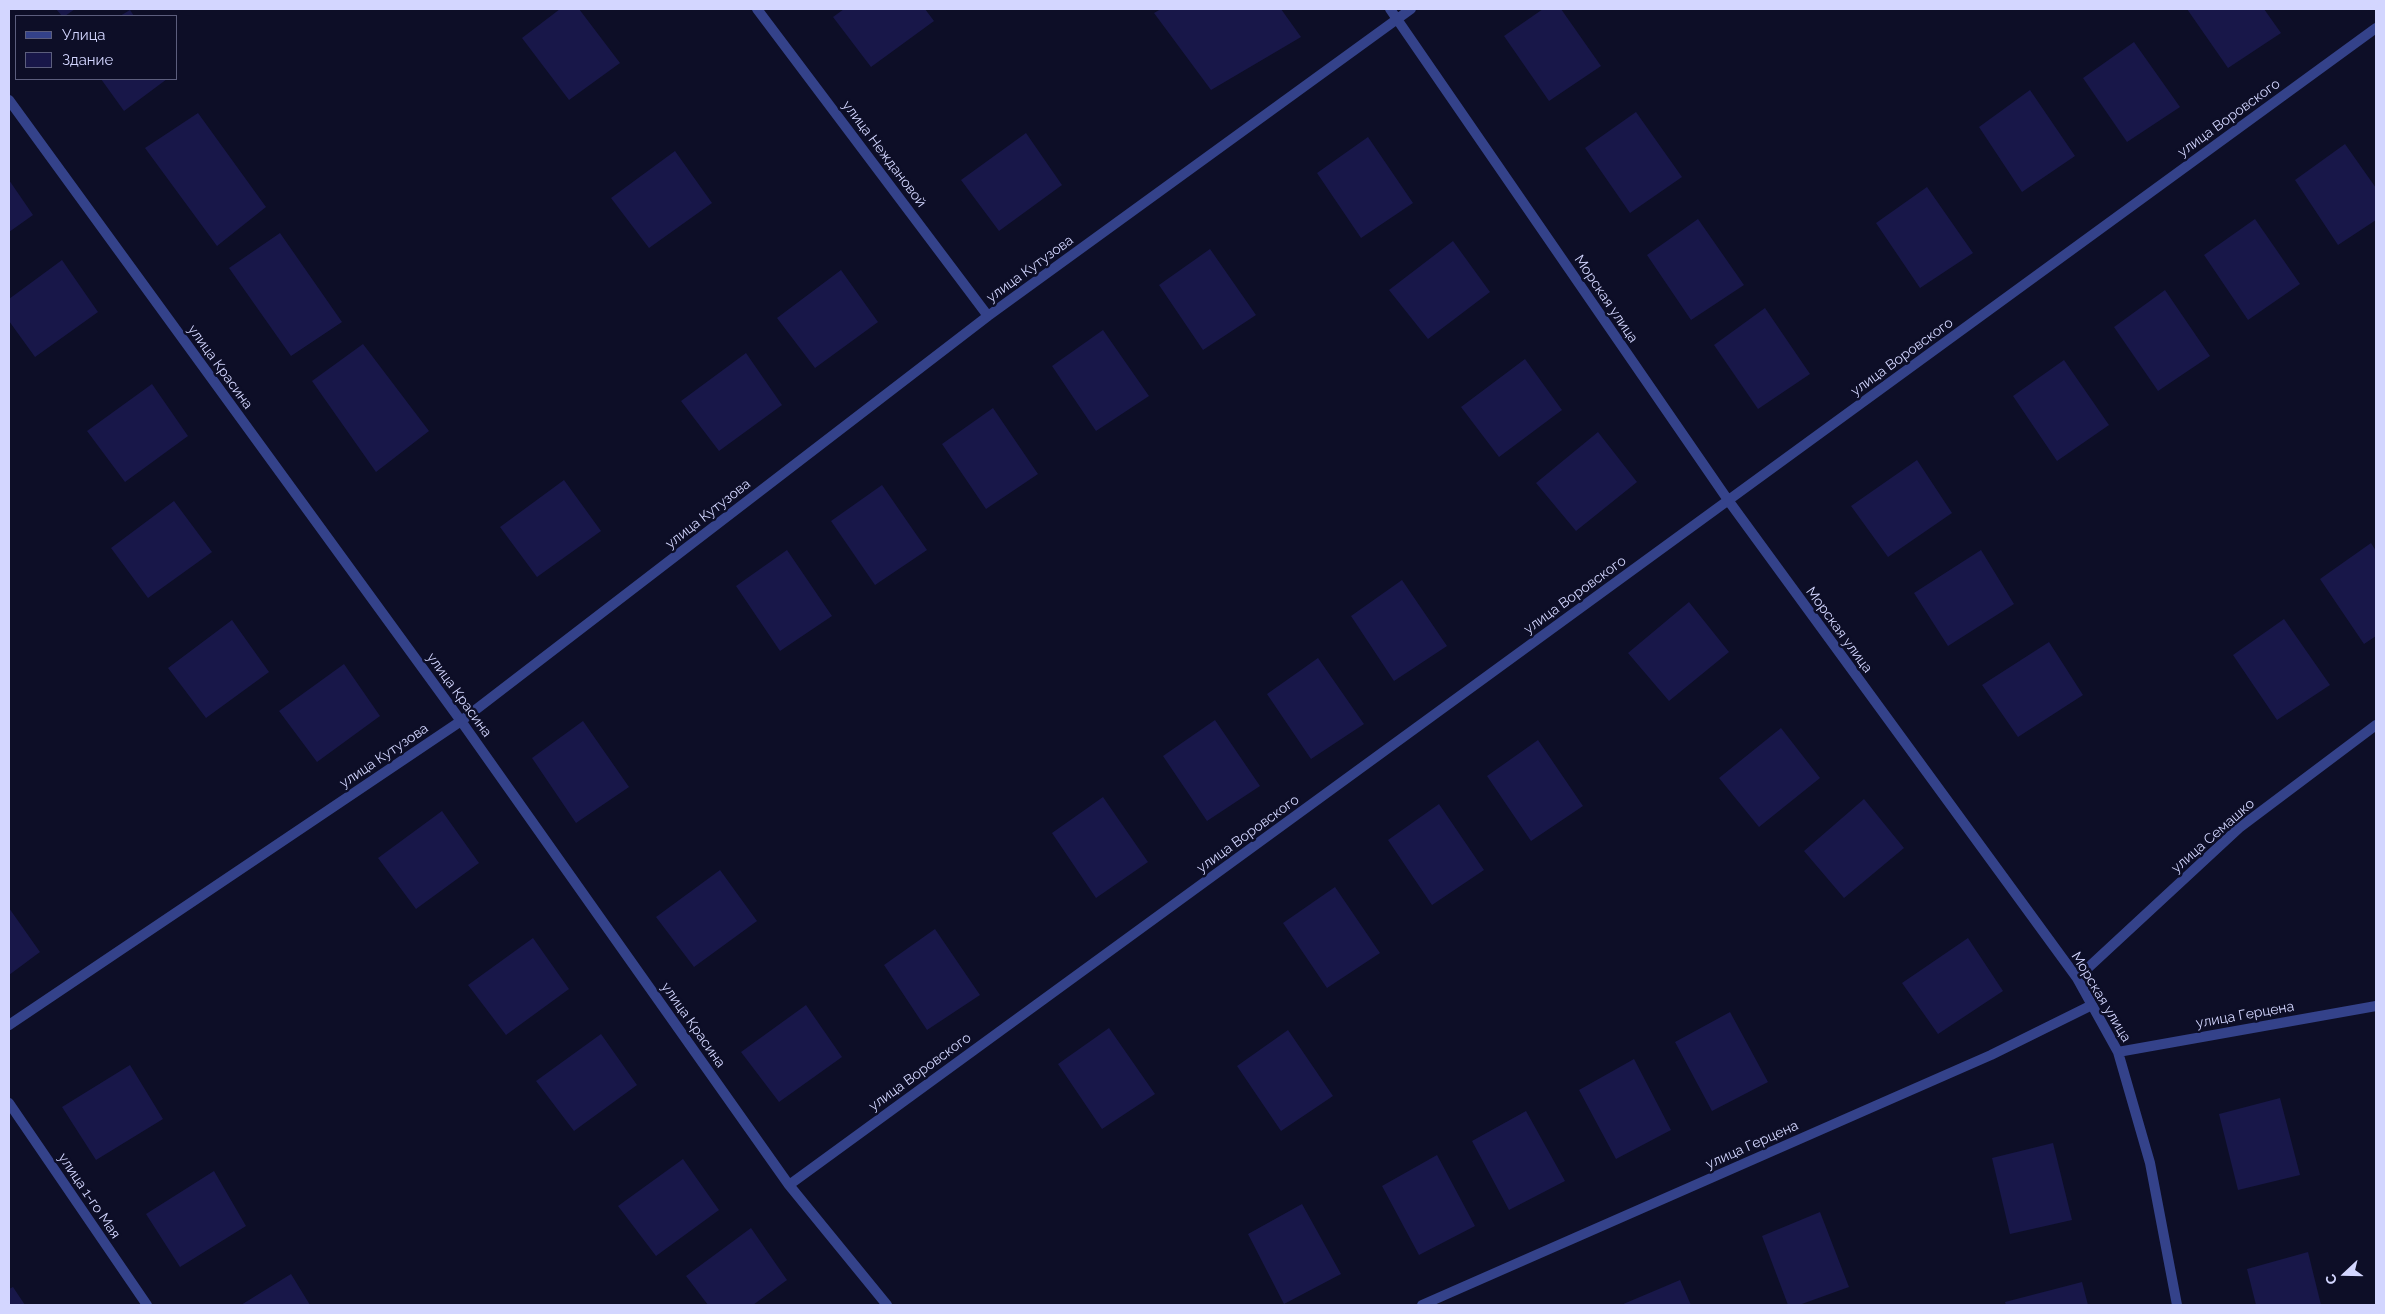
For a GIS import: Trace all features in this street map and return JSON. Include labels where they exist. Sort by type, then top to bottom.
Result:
[{"type":"street","name":"улица Неждановой","points":[[758,9],[988,316]]},
{"type":"street","name":"Морская улица","points":[[1390,9],[1728,500],[2077,978],[2118,1052],[2150,1163],[2177,1305]]},
{"type":"street","name":"улица Кутузова","points":[[9,1025],[461,721],[988,316],[1411,9]]},
{"type":"street","name":"улица Воровского","points":[[789,1185],[2376,28]]},
{"type":"street","name":"улица Красина","points":[[9,100],[461,721],[789,1185],[887,1305]]},
{"type":"street","name":"улица Семашко","points":[[2077,978],[2239,828],[2376,725]]},
{"type":"street","name":"улица Герцена","points":[[1422,1305],[1991,1055],[2092,1005]]},
{"type":"street","name":"улица Герцена","points":[[2118,1052],[2376,1006]]},
{"type":"street","name":"улица 1-го Мая","points":[[9,1103],[147,1305]]},
{"type":"building","points":[[56,9],[75,9],[66,15],[61,15]]},
{"type":"building","points":[[560,9],[579,9],[620,63],[569,100],[522,38]]},
{"type":"building","points":[[844,9],[925,9],[934,21],[871,67],[833,17]]},
{"type":"building","points":[[1161,9],[1281,9],[1301,37],[1211,90],[1154,13]]},
{"type":"building","points":[[1543,9],[1561,9],[1601,66],[1549,101],[1504,36]]},
{"type":"building","points":[[2187,9],[2264,9],[2281,33],[2228,68]]},
{"type":"building","points":[[130,10],[133,15],[122,15]]},
{"type":"building","points":[[2134,42],[2180,107],[2127,142],[2083,78]]},
{"type":"building","points":[[102,80],[166,80],[124,111]]},
{"type":"building","points":[[2030,90],[2075,156],[2022,192],[1979,127]]},
{"type":"building","points":[[1636,112],[1682,177],[1630,213],[1585,148]]},
{"type":"building","points":[[198,113],[266,207],[217,246],[145,148]]},
{"type":"building","points":[[1026,133],[1062,185],[999,231],[961,180]]},
{"type":"building","points":[[1368,137],[1413,203],[1361,238],[1317,173]]},
{"type":"building","points":[[2345,144],[2376,188],[2376,220],[2338,245],[2295,180]]},
{"type":"building","points":[[675,151],[712,203],[649,248],[611,198]]},
{"type":"building","points":[[9,180],[33,215],[9,232]]},
{"type":"building","points":[[1927,187],[1973,253],[1920,288],[1876,223]]},
{"type":"building","points":[[1698,219],[1744,285],[1691,320],[1647,255]]},
{"type":"building","points":[[2255,219],[2300,284],[2248,320],[2204,255]]},
{"type":"building","points":[[280,233],[342,322],[291,356],[229,268]]},
{"type":"building","points":[[1453,241],[1490,292],[1428,339],[1389,290]]},
{"type":"building","points":[[1210,249],[1256,315],[1203,350],[1159,285]]},
{"type":"building","points":[[62,260],[98,312],[35,357],[9,321],[9,299]]},
{"type":"building","points":[[841,270],[878,322],[815,368],[777,318]]},
{"type":"building","points":[[2165,290],[2210,356],[2158,391],[2114,327]]},
{"type":"building","points":[[1765,308],[1810,374],[1758,409],[1714,345]]},
{"type":"building","points":[[1103,330],[1149,396],[1096,431],[1052,366]]},
{"type":"building","points":[[363,344],[429,431],[376,472],[312,381]]},
{"type":"building","points":[[746,353],[782,405],[719,451],[681,401]]},
{"type":"building","points":[[1525,359],[1562,410],[1499,457],[1461,407]]},
{"type":"building","points":[[2064,360],[2109,425],[2057,461],[2013,396]]},
{"type":"building","points":[[152,384],[188,436],[125,482],[87,431]]},
{"type":"building","points":[[993,408],[1038,474],[986,509],[942,444]]},
{"type":"building","points":[[1598,432],[1637,482],[1576,531],[1536,483]]},
{"type":"building","points":[[1917,460],[1952,513],[1888,557],[1851,506]]},
{"type":"building","points":[[564,480],[601,531],[537,577],[500,527]]},
{"type":"building","points":[[882,485],[927,550],[875,585],[831,521]]},
{"type":"building","points":[[174,501],[212,552],[148,598],[111,548]]},
{"type":"building","points":[[2371,543],[2376,551],[2376,636],[2364,644],[2320,579]]},
{"type":"building","points":[[787,550],[832,616],[780,651],[736,586]]},
{"type":"building","points":[[1981,550],[2014,604],[1948,646],[1914,593]]},
{"type":"building","points":[[1402,580],[1447,646],[1394,681],[1351,616]]},
{"type":"building","points":[[1689,602],[1729,652],[1669,701],[1628,653]]},
{"type":"building","points":[[2284,619],[2330,685],[2277,720],[2233,655]]},
{"type":"building","points":[[232,620],[269,672],[206,718],[168,668]]},
{"type":"building","points":[[2049,642],[2083,695],[2018,737],[1982,685]]},
{"type":"building","points":[[1318,658],[1364,724],[1311,759],[1267,694]]},
{"type":"building","points":[[344,664],[380,716],[317,762],[279,711]]},
{"type":"building","points":[[1215,720],[1260,786],[1207,821],[1163,756]]},
{"type":"building","points":[[583,721],[629,787],[576,823],[532,758]]},
{"type":"building","points":[[1781,728],[1820,778],[1759,827],[1719,778]]},
{"type":"building","points":[[1538,740],[1583,806],[1531,841],[1487,776]]},
{"type":"building","points":[[1103,797],[1148,862],[1096,898],[1052,833]]},
{"type":"building","points":[[1864,799],[1904,848],[1844,898],[1804,851]]},
{"type":"building","points":[[1439,804],[1484,870],[1432,905],[1388,840]]},
{"type":"building","points":[[442,811],[479,863],[416,909],[378,858]]},
{"type":"building","points":[[720,870],[757,921],[694,967],[656,917]]},
{"type":"building","points":[[1335,887],[1380,953],[1327,988],[1283,923]]},
{"type":"building","points":[[9,908],[40,952],[9,975]]},
{"type":"building","points":[[935,929],[980,995],[927,1030],[884,965]]},
{"type":"building","points":[[533,938],[569,989],[506,1035],[468,985]]},
{"type":"building","points":[[1968,938],[2003,991],[1938,1034],[1902,983]]},
{"type":"building","points":[[806,1005],[842,1057],[779,1102],[741,1052]]},
{"type":"building","points":[[1730,1012],[1768,1082],[1712,1111],[1675,1042]]},
{"type":"building","points":[[1109,1028],[1155,1094],[1102,1129],[1058,1064]]},
{"type":"building","points":[[1288,1030],[1333,1096],[1281,1131],[1237,1066]]},
{"type":"building","points":[[601,1034],[637,1085],[574,1131],[536,1081]]},
{"type":"building","points":[[1634,1059],[1671,1130],[1616,1159],[1579,1090]]},
{"type":"building","points":[[130,1065],[163,1119],[96,1160],[62,1107]]},
{"type":"building","points":[[2280,1098],[2300,1175],[2238,1190],[2219,1114]]},
{"type":"building","points":[[1526,1111],[1565,1181],[1509,1210],[1472,1141]]},
{"type":"building","points":[[2053,1143],[2072,1220],[2010,1234],[1992,1158]]},
{"type":"building","points":[[1437,1155],[1475,1226],[1419,1255],[1382,1186]]},
{"type":"building","points":[[683,1159],[719,1210],[656,1256],[618,1206]]},
{"type":"building","points":[[214,1171],[246,1226],[180,1267],[146,1214]]},
{"type":"building","points":[[1302,1204],[1341,1274],[1284,1304],[1248,1234]]},
{"type":"building","points":[[1820,1212],[1849,1287],[1799,1305],[1788,1305],[1762,1236]]},
{"type":"building","points":[[751,1228],[787,1280],[753,1305],[708,1305],[686,1276]]},
{"type":"building","points":[[2308,1252],[2321,1305],[2256,1305],[2247,1269]]},
{"type":"building","points":[[291,1274],[310,1305],[241,1305]]},
{"type":"building","points":[[1680,1280],[1691,1305],[1621,1305]]},
{"type":"building","points":[[2082,1282],[2088,1305],[2006,1305],[2005,1302]]},
{"type":"building","points":[[13,1287],[25,1305],[9,1305],[9,1289]]}]
